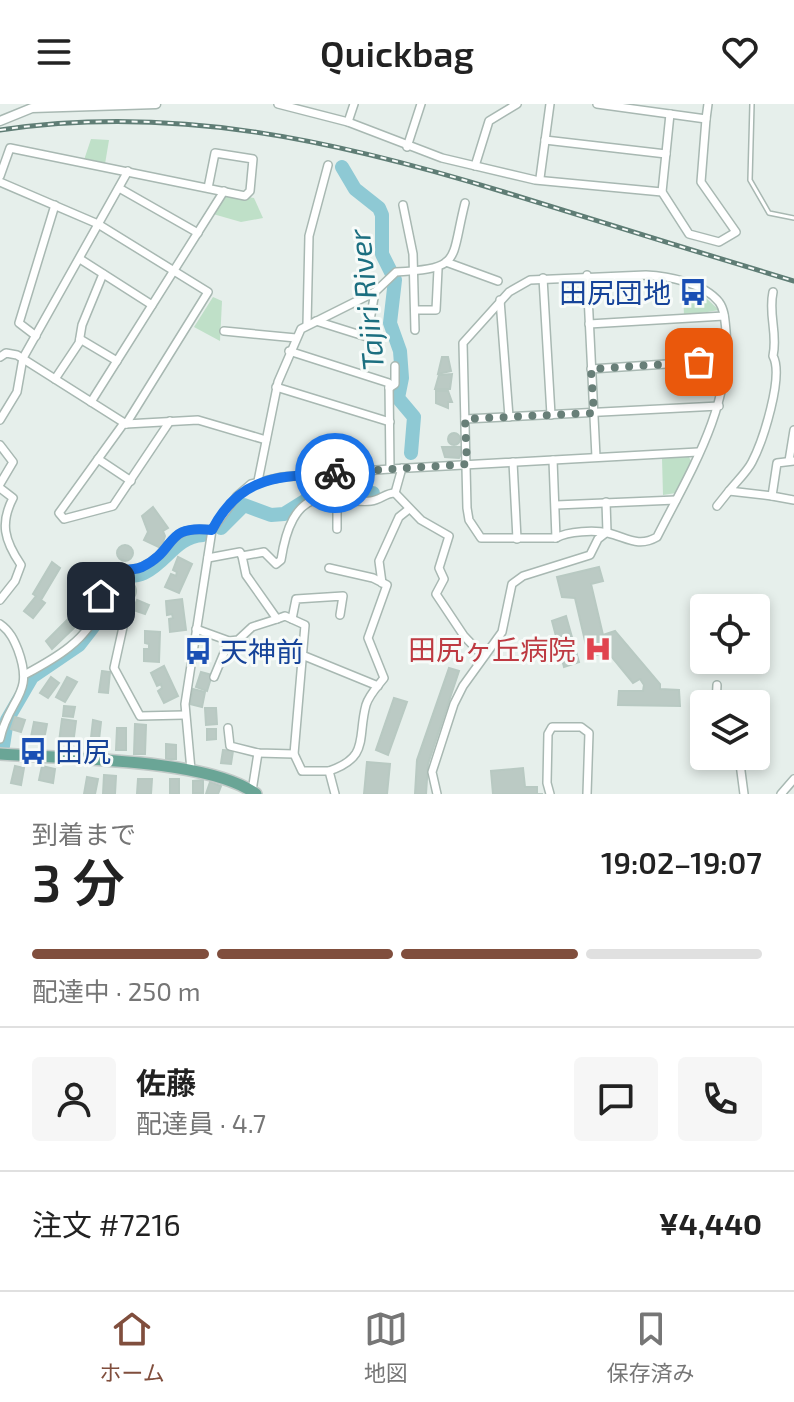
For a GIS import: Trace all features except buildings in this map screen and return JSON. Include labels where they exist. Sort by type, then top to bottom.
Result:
[{"type":"main road","points":[[0,754],[191,770],[227,778],[254,793]]},
{"type":"street","points":[[0,121],[32,108],[156,104]]},
{"type":"street","points":[[278,104],[344,121],[407,147],[535,180],[540,178],[662,192]]},
{"type":"street","points":[[344,121],[354,104]]},
{"type":"street","points":[[407,147],[421,104]]},
{"type":"street","points":[[540,178],[550,104]]},
{"type":"street","points":[[597,104],[706,119]]},
{"type":"street","points":[[670,114],[662,192],[689,234],[719,242],[736,232],[701,182],[708,104]]},
{"type":"street","points":[[475,166],[489,121],[513,105]]},
{"type":"street","points":[[545,140],[666,154]]},
{"type":"street","points":[[0,176],[10,148],[208,188],[249,193],[253,159],[215,153],[208,188]]},
{"type":"street","points":[[307,325],[309,236],[328,165]]},
{"type":"street","points":[[0,420],[17,392],[23,358],[128,171]]},
{"type":"street","points":[[0,182],[98,224],[205,288],[208,297],[125,423],[59,513],[64,519],[111,507],[170,421]]},
{"type":"street","points":[[119,188],[198,233]]},
{"type":"street","points":[[91,402],[224,191]]},
{"type":"street","points":[[258,481],[276,387],[296,338],[307,325],[375,292],[393,275],[438,269],[459,242],[465,203]]},
{"type":"street","points":[[36,336],[19,323],[55,205]]},
{"type":"street","points":[[403,205],[414,273],[415,330]]},
{"type":"street","points":[[80,259],[152,305]]},
{"type":"street","points":[[446,262],[498,281]]},
{"type":"street","points":[[415,310],[436,310],[438,269]]},
{"type":"street","points":[[55,379],[80,339],[82,325],[103,274]]},
{"type":"street","points":[[587,275],[596,457]]},
{"type":"street","points":[[646,275],[684,282],[714,297],[724,316],[727,360],[719,406],[657,537],[649,542],[624,542],[607,532],[487,541],[471,525],[461,346],[500,300],[519,285],[543,278],[646,275]]},
{"type":"street","points":[[543,278],[551,415]]},
{"type":"street","points":[[316,321],[367,337],[375,292]]},
{"type":"street","points":[[717,506],[752,463],[763,426],[770,415],[779,366],[773,356],[777,340],[769,312],[773,292]]},
{"type":"street","points":[[500,300],[509,417]]},
{"type":"street","points":[[589,324],[724,316]]},
{"type":"street","points":[[224,331],[296,338]]},
{"type":"street","points":[[80,339],[117,361]]},
{"type":"street","points":[[289,351],[389,383],[390,469]]},
{"type":"street","points":[[0,357],[9,353],[23,358],[125,423],[146,425],[198,420],[266,440]]},
{"type":"street","points":[[591,369],[727,360]]},
{"type":"street","points":[[389,388],[395,384],[395,366]]},
{"type":"street","points":[[276,387],[390,422]]},
{"type":"street","points":[[465,419],[719,406]]},
{"type":"street","points":[[772,496],[777,463],[792,461],[794,430]]},
{"type":"street","points":[[0,445],[13,462],[0,486],[13,498],[2,511],[3,536],[21,565],[15,581],[0,600]]},
{"type":"street","points":[[191,770],[184,715],[212,530],[237,496],[258,481],[402,468],[698,452]]},
{"type":"street","points":[[98,459],[131,481]]},
{"type":"street","points":[[553,460],[556,538]]},
{"type":"street","points":[[513,462],[517,539]]},
{"type":"street","points":[[395,493],[402,468]]},
{"type":"street","points":[[729,491],[794,500]]},
{"type":"street","points":[[242,556],[264,552],[276,564],[281,560],[284,540],[297,512],[309,501],[371,501],[395,493]]},
{"type":"street","points":[[395,493],[434,530],[449,536],[439,568],[444,579],[436,594],[464,636],[483,656]]},
{"type":"street","points":[[337,499],[337,529]]},
{"type":"street","points":[[556,505],[676,500]]},
{"type":"street","points":[[437,794],[432,772],[454,704],[483,656],[502,632],[514,580],[588,556],[607,532],[606,502]]},
{"type":"street","points":[[382,583],[379,561],[399,517],[409,509]]},
{"type":"street","points":[[26,674],[78,640],[90,627],[103,609],[100,584],[109,571],[143,567],[162,554],[175,536],[186,528],[212,530]]},
{"type":"street","points":[[208,558],[240,552],[246,575],[277,619]]},
{"type":"street","points":[[196,629],[229,641],[238,640],[252,627],[277,619],[292,619],[305,625],[294,754],[302,771],[329,771],[347,764],[360,747],[366,707],[384,671],[368,638],[387,585],[329,568]]},
{"type":"street","points":[[292,619],[296,599],[343,596],[340,615]]},
{"type":"street","points":[[103,609],[125,618],[114,668],[140,716],[184,715]]},
{"type":"street","points":[[0,624],[14,639],[26,674],[22,689],[4,719],[0,739]]},
{"type":"street","points":[[214,677],[229,641]]},
{"type":"street","points":[[302,655],[378,686]]},
{"type":"street","points":[[717,685],[717,690]]},
{"type":"street","points":[[550,794],[548,734],[552,727],[581,727],[589,733],[587,794]]},
{"type":"street","points":[[228,728],[230,746],[258,753],[294,754]]},
{"type":"street","points":[[254,793],[258,753]]},
{"type":"street","points":[[741,770],[744,794]]},
{"type":"street","points":[[329,771],[335,794]]},
{"type":"street","points":[[781,794],[794,779]]},
{"type":"lane","points":[[752,104],[750,180],[769,213],[794,218]]},
{"type":"green space","points":[[91,139],[109,140],[105,164],[84,160]]},
{"type":"green space","points":[[225,193],[254,198],[263,218],[241,222],[213,214]]},
{"type":"green space","points":[[683,286],[706,298],[719,310],[684,316]]},
{"type":"green space","points":[[213,297],[222,301],[220,341],[194,327]]},
{"type":"green space","points":[[689,457],[691,461],[676,493],[663,495],[662,458]]},
{"type":"waterway","name":"Tajiri River","points":[[342,167],[355,189],[379,208],[382,215],[382,254],[395,280],[390,323],[400,351],[402,378],[398,398],[414,417],[411,453]]},
{"type":"waterway","name":"Tajiri River","points":[[221,528],[244,505],[271,515],[284,514],[316,494],[373,493]]},
{"type":"waterway","name":"Tajiri River","points":[[3,746],[7,720],[32,677],[79,645],[100,618],[106,606],[107,582],[144,573],[185,540],[203,535]]},
{"type":"railway","points":[[0,130],[65,123],[130,122],[256,132],[318,143],[442,174],[794,281]]},
{"type":"way so far","points":[[335,473],[467,464],[465,419],[594,413],[591,369],[699,362]]},
{"type":"place","name":"田尻団地","points":[[693,292]]},
{"type":"place","name":"田尻ヶ丘病院","points":[[598,649]]},
{"type":"place","name":"天神前","points":[[198,651]]},
{"type":"place","name":"田尻","points":[[33,751]]},
{"type":"route","points":[[101,596],[100,584],[109,571],[143,567],[162,554],[175,536],[186,528],[212,530],[237,496],[251,484],[282,477],[335,473]]}]
